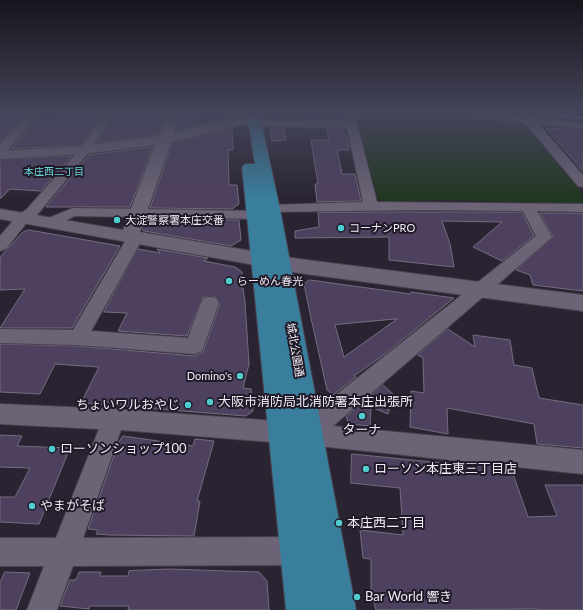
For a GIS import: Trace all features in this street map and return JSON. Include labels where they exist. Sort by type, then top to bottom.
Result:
[{"type":"main road","name":"城北公園通","points":[[251,141],[256,215],[270,261],[296,433],[338,610]]},
{"type":"main road","name":"城北公園通","points":[[255,141],[271,209],[270,261]]},
{"type":"main road","name":"城北公園通","points":[[296,433],[298,551],[304,610]]},
{"type":"street","points":[[0,151],[9,141]]},
{"type":"street","points":[[0,246],[23,218],[32,212],[91,141]]},
{"type":"street","points":[[0,155],[85,150],[147,141]]},
{"type":"street","points":[[78,338],[132,238],[139,213],[164,141]]},
{"type":"street","points":[[355,141],[371,205]]},
{"type":"street","points":[[547,141],[583,183]]},
{"type":"street","points":[[271,209],[371,205],[583,208]]},
{"type":"street","points":[[296,433],[330,413],[544,237],[528,207]]},
{"type":"street","points":[[49,223],[70,213],[256,215]]},
{"type":"street","points":[[0,214],[270,261],[583,303]]},
{"type":"street","points":[[0,336],[78,338],[195,346],[210,303]]},
{"type":"street","points":[[0,414],[114,419],[296,433],[583,462]]},
{"type":"street","points":[[42,610],[114,419]]},
{"type":"street","points":[[0,552],[298,551]]},
{"type":"green space","points":[[363,141],[539,141],[583,194],[583,204],[443,200],[383,202],[378,199]]},
{"type":"building","points":[[17,141],[83,141],[81,145],[11,149]]},
{"type":"building","points":[[179,141],[233,141],[233,150],[228,150],[229,185],[237,185],[239,204],[232,209],[150,208],[172,143]]},
{"type":"building","points":[[311,141],[348,141],[349,150],[337,150],[342,174],[355,174],[361,201],[317,202],[315,184],[318,184]]},
{"type":"building","points":[[558,141],[583,141],[583,171]]},
{"type":"building","points":[[153,147],[130,207],[46,207],[89,155]]},
{"type":"building","points":[[72,156],[41,191],[10,189],[0,199],[0,160]]},
{"type":"building","points":[[522,212],[534,236],[502,261],[473,247],[502,222],[442,221],[450,244],[454,267],[389,260],[389,237],[295,238],[295,231],[319,227],[318,213]]},
{"type":"building","points":[[540,213],[583,213],[583,291],[533,285],[530,275],[516,270],[553,237]]},
{"type":"building","points":[[146,219],[239,220],[241,240],[231,246],[144,231],[142,229]]},
{"type":"building","points":[[29,230],[120,246],[72,328],[0,328],[25,289],[0,290],[0,257],[23,232]]},
{"type":"building","points":[[138,249],[160,253],[157,249],[208,258],[204,261],[235,267],[242,272],[241,288],[243,288],[245,302],[249,364],[243,388],[251,389],[253,411],[246,416],[81,403],[99,367],[55,364],[40,394],[0,392],[0,344],[78,346],[195,356],[203,352],[220,304],[216,297],[203,297],[187,336],[118,331],[127,313],[104,312]]},
{"type":"building","points":[[310,280],[411,294],[411,292],[454,298],[385,354],[354,376],[356,377],[333,395],[327,390],[304,284]],"holes":[[[397,319],[344,357],[335,325]]]},
{"type":"building","points":[[448,329],[475,347],[473,335],[510,340],[514,365],[532,368],[539,398],[583,405],[583,448],[537,444],[534,424],[447,408],[448,434],[410,427],[411,391],[424,393],[423,358],[418,355]]},
{"type":"building","points":[[383,385],[394,395],[388,414],[371,407],[370,426],[349,424],[346,417]]},
{"type":"building","points":[[0,435],[22,436],[17,446],[70,448],[39,524],[0,522],[0,497],[15,497],[30,468],[0,467]]},
{"type":"building","points":[[123,436],[193,446],[195,439],[214,441],[197,501],[200,501],[194,536],[109,535],[96,534],[98,530],[88,529],[118,444]]},
{"type":"building","points":[[352,454],[473,466],[472,464],[511,468],[528,517],[557,516],[545,485],[583,485],[583,610],[376,610],[371,592],[371,559],[363,558],[360,530],[403,535],[400,488],[351,483]]},
{"type":"building","points":[[169,569],[259,572],[267,581],[269,610],[128,610],[129,606],[90,606],[89,609],[60,606],[70,580],[76,580],[79,572],[101,572],[100,576],[128,576],[129,571]]},
{"type":"building","points":[[5,572],[30,573],[16,610],[0,610],[0,583]]},
{"type":"place","name":"大淀警察署本庄交番","points":[[117,220]]},
{"type":"place","name":"コーナンPRO","points":[[341,228]]},
{"type":"place","name":"らーめん春光","points":[[229,281]]},
{"type":"place","name":"Domino's","points":[[240,376]]},
{"type":"place","name":"大阪市消防局北消防署本庄出張所","points":[[210,402]]},
{"type":"place","name":"ちょいワルおやじ","points":[[188,405]]},
{"type":"place","name":"ターナ","points":[[362,416]]},
{"type":"place","name":"ローソンショップ100","points":[[52,449]]},
{"type":"place","name":"ローソン本庄東三丁目店","points":[[366,469]]},
{"type":"place","name":"やまがそば","points":[[32,506]]},
{"type":"place","name":"本庄西二丁目","points":[[339,523]]},
{"type":"place","name":"Bar World 響き","points":[[357,597]]},
{"type":"district","name":"本庄西二丁目","points":[[54,172]]}]
